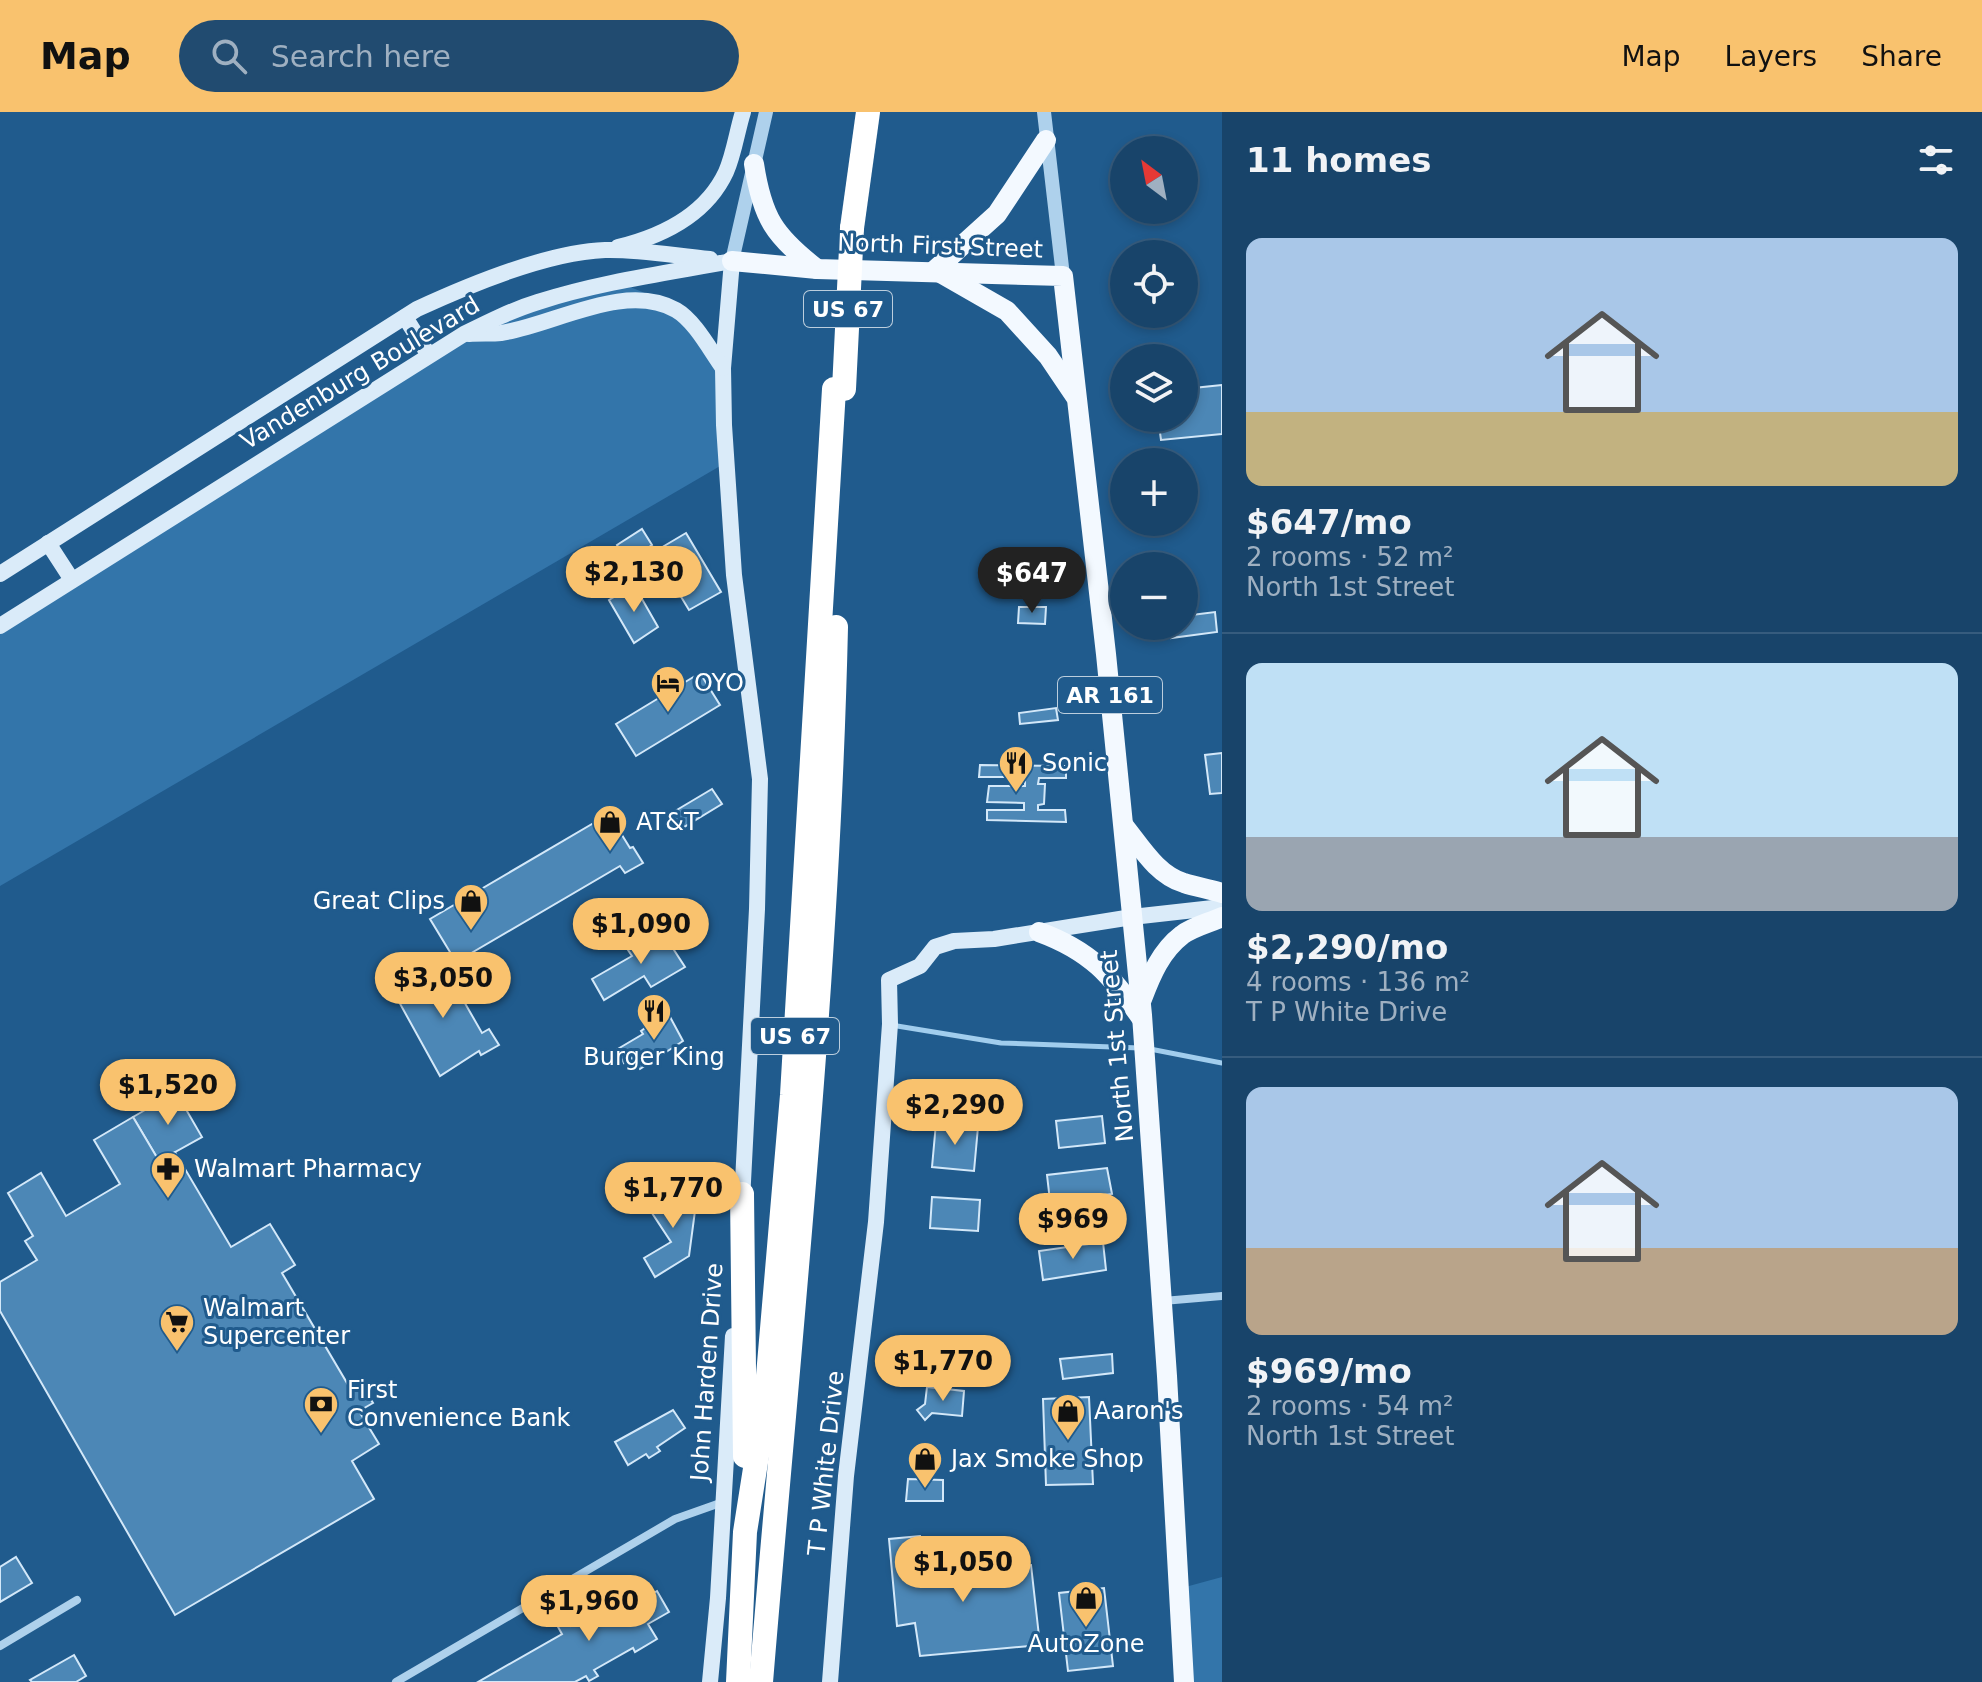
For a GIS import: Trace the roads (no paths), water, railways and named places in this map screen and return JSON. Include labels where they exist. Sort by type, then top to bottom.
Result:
[{"type":"highway","name":"US 67","points":[[738,1682],[745,1532],[766,1399],[792,1095],[839,389],[846,228],[857,112]]},
{"type":"highway","name":"US 67","points":[[846,228],[868,112]]},
{"type":"highway","name":"US 67","points":[[761,1682],[834,742],[839,389]]},
{"type":"highway","points":[[742,1194],[745,1532]]},
{"type":"main road","points":[[605,250],[634,243],[692,217],[717,189],[728,169],[743,112]]},
{"type":"main road","points":[[1046,140],[997,214],[935,270],[1007,311],[1048,356],[1077,400]]},
{"type":"main road","points":[[754,164],[759,198],[778,235],[817,269]]},
{"type":"main road","name":"Vandenburg Boulevard","points":[[0,574],[405,317],[457,291],[555,259],[605,250],[732,261]]},
{"type":"main road","name":"Vandenburg Boulevard","points":[[0,626],[464,334],[538,301],[616,281],[732,261]]},
{"type":"main road","name":"North First Street","points":[[732,261],[817,269],[1063,276],[1084,455]]},
{"type":"main road","name":"John Harden Drive","points":[[710,1682],[718,1598],[742,1194],[757,909],[760,779],[734,575],[723,368],[732,261]]},
{"type":"main road","points":[[464,334],[501,333],[628,299],[655,302],[678,310],[723,368]]},
{"type":"main road","points":[[405,317],[428,354]]},
{"type":"main road","name":"North 1st Street","points":[[1084,455],[1141,1011],[1162,1301],[1184,1682]]},
{"type":"main road","points":[[48,543],[72,580]]},
{"type":"main road","points":[[1123,825],[1166,874],[1181,883],[1222,893]]},
{"type":"main road","name":"T P White Drive","points":[[830,1682],[846,1476],[876,1222],[890,1024],[889,980],[920,966],[935,947],[945,944],[1222,907]]},
{"type":"main road","points":[[1141,1011],[1152,972],[1164,953],[1183,934],[1222,917]]},
{"type":"main road","points":[[1039,932],[1068,942],[1092,960],[1141,1011]]},
{"type":"street","name":"John Harden Drive","points":[[732,261],[766,112]]},
{"type":"street","points":[[1044,112],[1063,276]]},
{"type":"street","points":[[1162,1301],[1222,1296]]},
{"type":"street","points":[[396,1682],[675,1519],[723,1502]]},
{"type":"street","points":[[0,1646],[77,1600]]},
{"type":"waterway","points":[[891,1025],[1001,1043],[1140,1048]]},
{"type":"waterway","points":[[1150,1049],[1222,1063]]},
{"type":"place","name":"OYO","points":[[668,714]]},
{"type":"place","name":"Sonic","points":[[1016,794]]},
{"type":"place","name":"AT&T","points":[[610,853]]},
{"type":"place","name":"Great Clips","points":[[471,932]]},
{"type":"place","name":"Burger King","points":[[654,1042]]},
{"type":"place","name":"Walmart Pharmacy","points":[[168,1200]]},
{"type":"place","name":"Walmart Supercenter","points":[[177,1353]]},
{"type":"place","name":"First Convenience Bank","points":[[321,1435]]},
{"type":"place","name":"Aaron's","points":[[1068,1442]]},
{"type":"place","name":"Jax Smoke Shop","points":[[925,1490]]},
{"type":"place","name":"AutoZone","points":[[1086,1629]]}]
